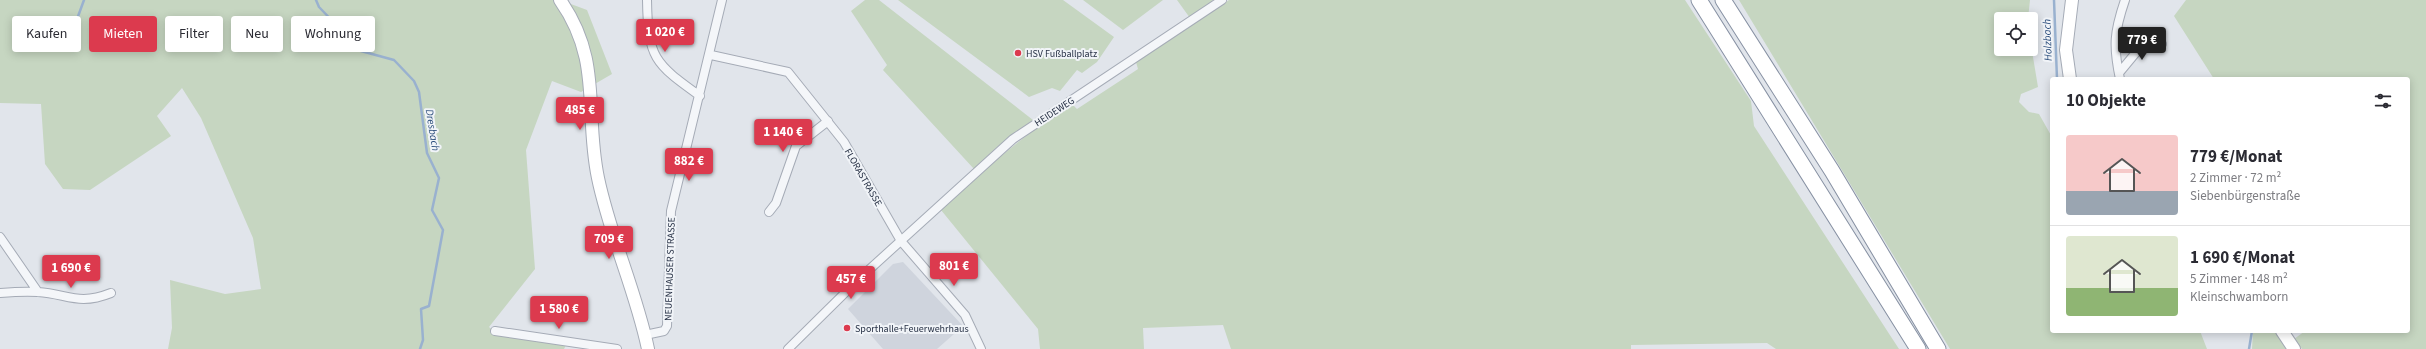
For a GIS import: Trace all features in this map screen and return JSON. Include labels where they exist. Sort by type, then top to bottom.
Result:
[{"type":"highway","points":[[1699,0],[1918,349]]},
{"type":"highway","points":[[1723,0],[1832,171],[1938,349]]},
{"type":"main road","points":[[560,0],[575,24],[585,52],[590,81],[593,141],[598,178],[648,349]]},
{"type":"main road","points":[[2070,77],[2066,50],[2072,0]]},
{"type":"main road","points":[[2286,333],[2294,349]]},
{"type":"street","points":[[647,0],[647,30],[652,50],[667,73],[700,96]]},
{"type":"street","name":"NEUENHAUSER STRASSE","points":[[645,335],[664,331],[668,326],[671,211],[711,55],[722,0]]},
{"type":"street","name":"HEIDEWEG","points":[[788,349],[861,277],[1013,139],[1222,0]]},
{"type":"street","points":[[2119,76],[2115,54],[2115,29],[2125,0]]},
{"type":"street","points":[[2119,76],[2143,44],[2162,44]]},
{"type":"street","name":"FLORASTRASSE","points":[[711,55],[788,72],[844,142],[901,241],[965,315],[981,349]]},
{"type":"street","points":[[769,212],[776,203],[796,146],[828,121]]},
{"type":"street","points":[[0,237],[38,292]]},
{"type":"street","points":[[0,293],[38,292],[72,300],[94,298],[111,293]]},
{"type":"street","points":[[495,331],[617,349]]},
{"type":"shaded area","points":[[903,262],[963,326],[937,349],[883,349],[848,309],[893,264]]},
{"type":"green space","points":[[0,0],[560,0],[587,10],[612,74],[581,92],[552,81],[526,150],[535,269],[489,327],[498,335],[566,345],[564,349],[168,349],[172,328],[170,280],[225,294],[261,289],[253,238],[201,118],[182,88],[157,116],[171,136],[90,190],[63,189],[45,164],[41,104],[0,103]]},
{"type":"green space","points":[[865,0],[879,0],[1033,120],[997,147],[974,169],[883,70],[887,65],[851,11]]},
{"type":"green space","name":"HSV Fußballplatz","points":[[898,0],[1063,0],[1114,37],[1097,62],[1082,73],[1077,70],[1060,91],[1052,88],[1029,97]]},
{"type":"green space","points":[[1083,0],[1163,0],[1123,30]]},
{"type":"green space","points":[[1177,0],[1212,0],[1214,2],[1190,18]]},
{"type":"green space","points":[[1229,0],[1685,0],[1751,101],[1754,126],[1899,349],[1776,349],[1767,343],[1631,345],[1631,349],[1231,349],[1223,325],[1143,328],[1144,349],[1040,349],[1038,329],[941,210],[988,167],[1037,128],[1072,104],[1077,109],[1138,69],[1136,62]]},
{"type":"green space","points":[[1739,0],[2030,0],[2029,12],[1994,12],[1994,56],[2033,56],[2038,87],[2021,94],[2019,102],[2029,112],[2039,114],[2050,133],[2050,333],[2201,333],[2207,349],[1950,349]]},
{"type":"green space","points":[[2186,0],[2426,0],[2426,349],[2302,349],[2294,339],[2302,333],[2410,333],[2410,77],[2213,77],[2174,16]]},
{"type":"green space","points":[[2253,333],[2276,333],[2288,349],[2252,349]]},
{"type":"waterway","points":[[78,16],[84,0]]},
{"type":"waterway","name":"Dresbach","points":[[316,0],[319,7],[361,51],[394,60],[414,81],[419,92],[427,153],[439,178],[432,210],[443,230],[429,306],[421,309],[423,340],[420,349]]},
{"type":"waterway","name":"Holzbach","points":[[2054,0],[2057,77]]},
{"type":"waterway","name":"Holzbach","points":[[2249,349],[2252,333]]},
{"type":"place","name":"HSV Fußballplatz","points":[[1018,53]]},
{"type":"place","name":"Sporthalle+Feuerwehrhaus","points":[[847,328]]}]
